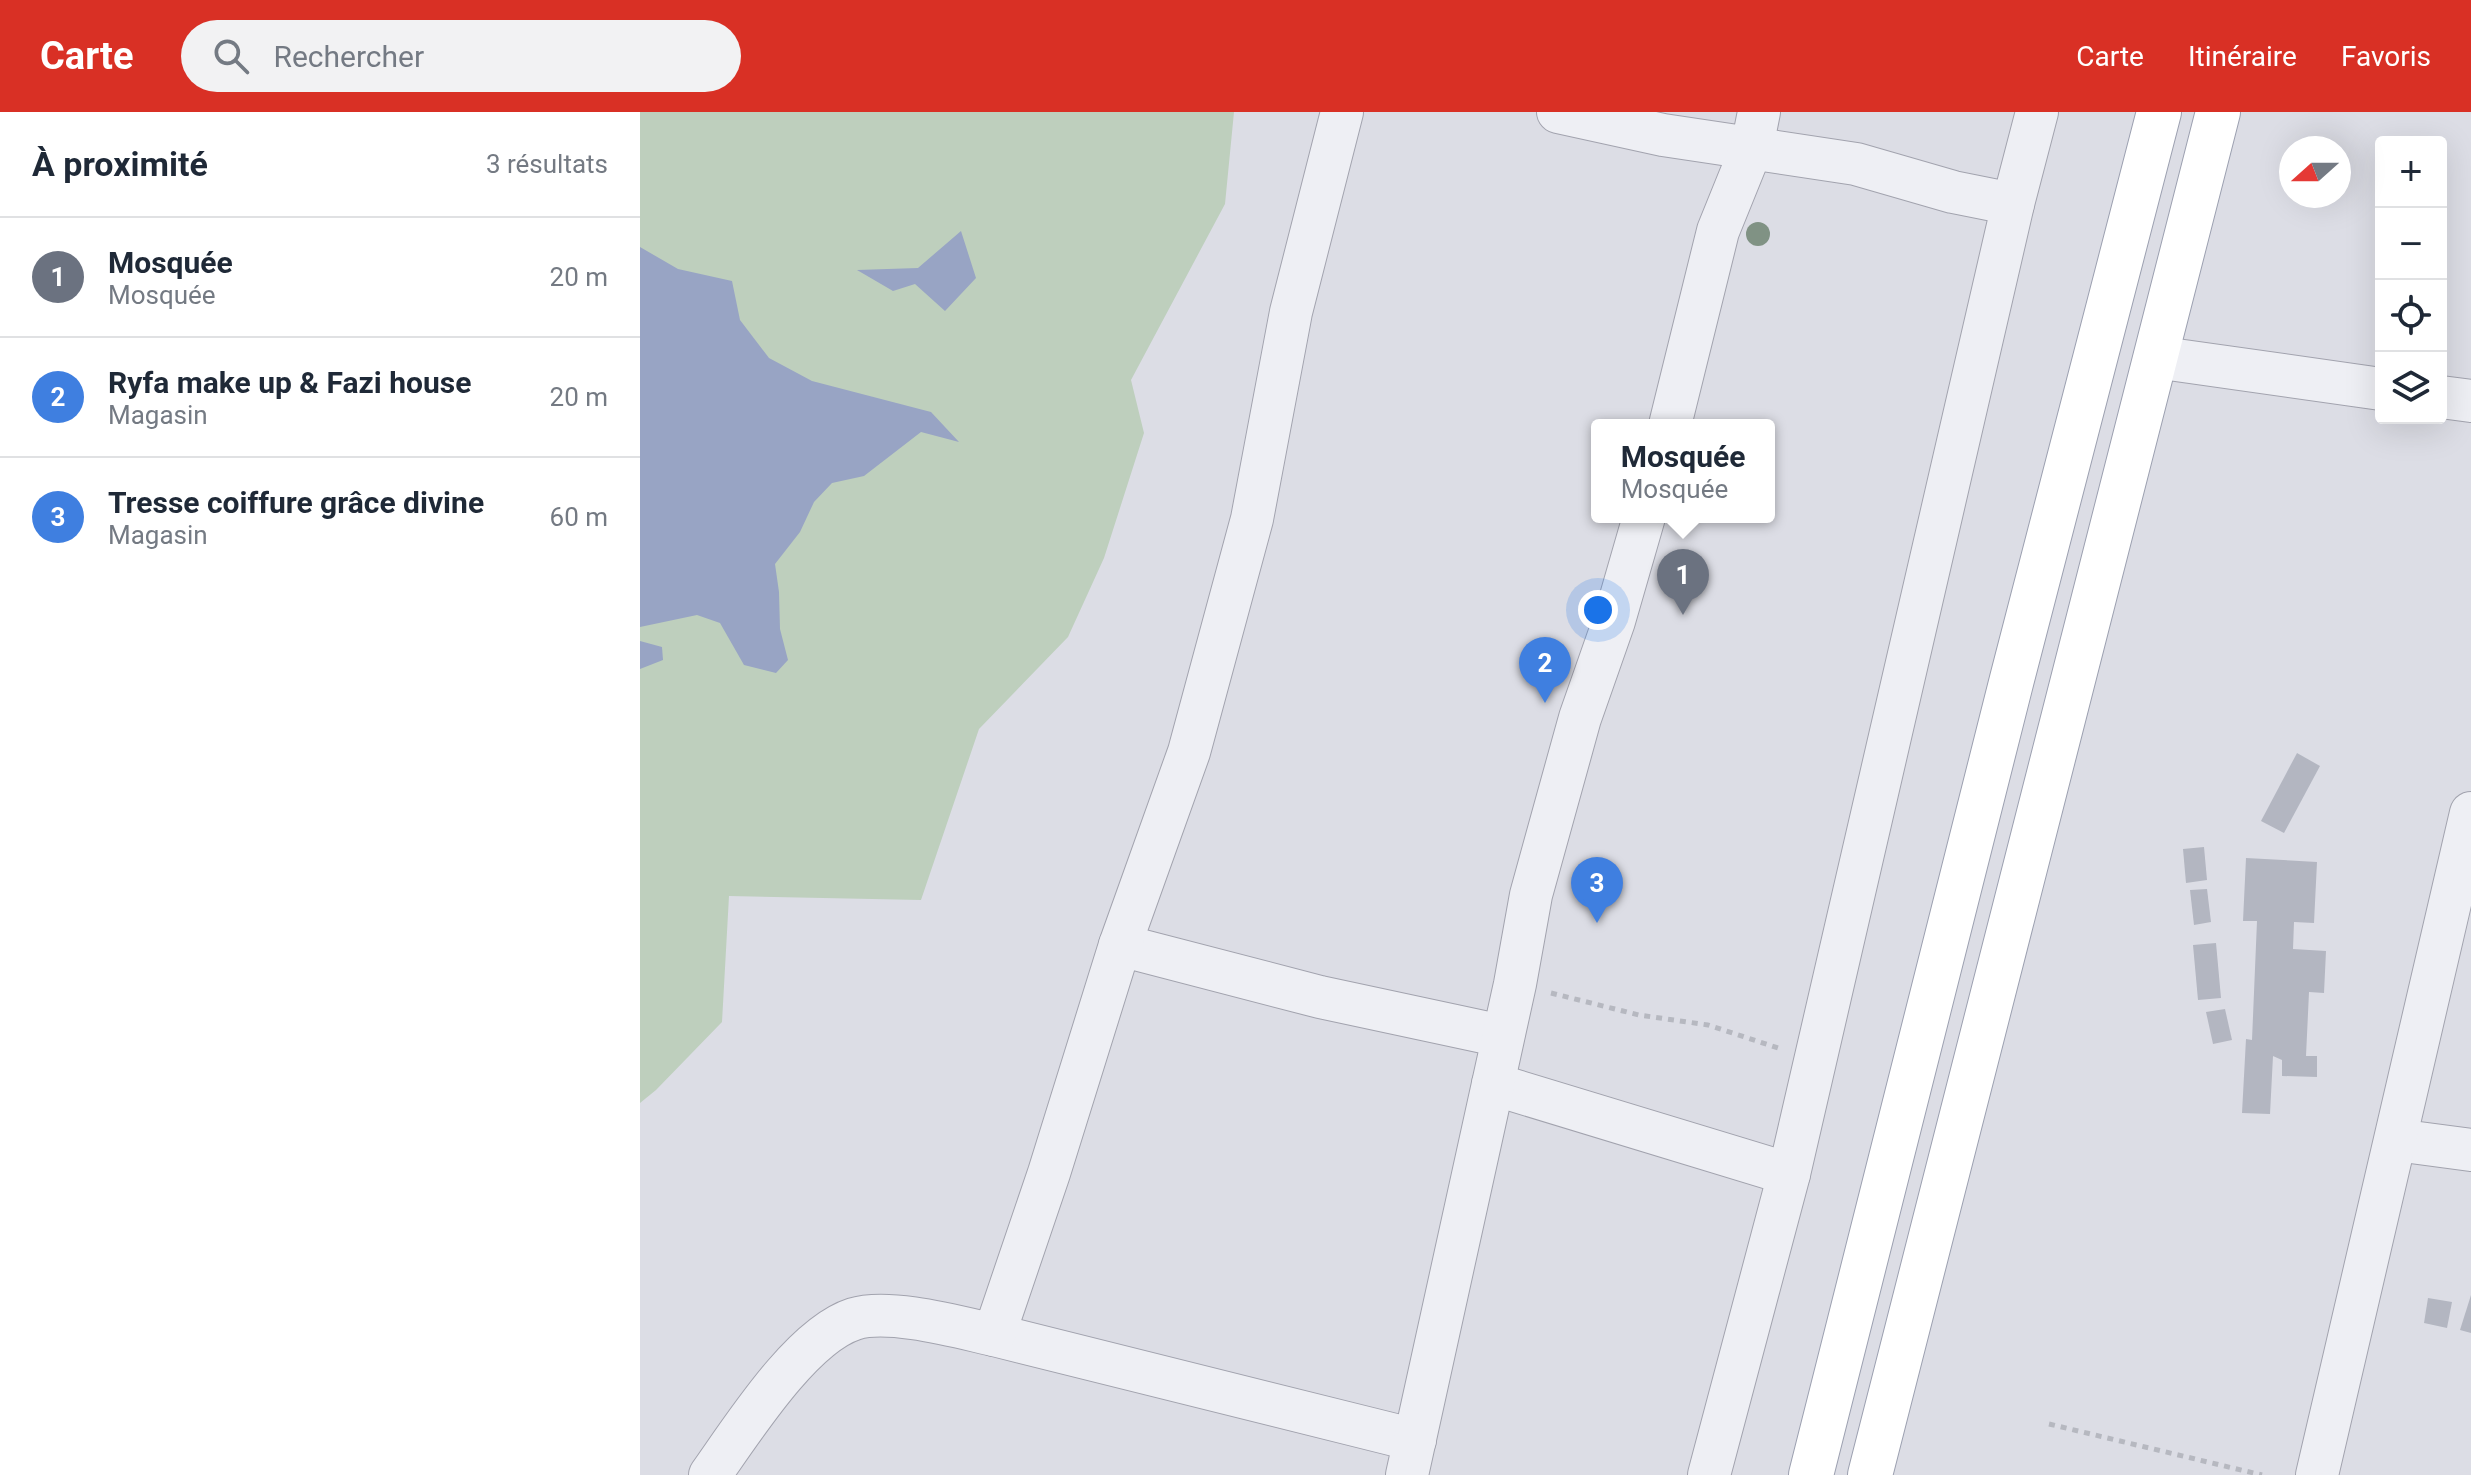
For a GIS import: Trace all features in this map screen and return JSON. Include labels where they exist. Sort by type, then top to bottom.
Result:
[{"type":"main road","points":[[1811,1475],[2159,112]]},
{"type":"main road","points":[[1870,1475],[2218,112]]},
{"type":"street","points":[[994,1335],[1049,1173],[1120,945],[1189,752],[1248,534],[1291,312],[1342,112]]},
{"type":"street","points":[[1558,112],[1663,135],[1755,129],[1856,164],[1953,192],[2013,204]]},
{"type":"street","points":[[1709,1475],[1789,1174],[2013,204],[2037,112]]},
{"type":"street","points":[[1671,419],[1718,231],[1755,129]]},
{"type":"street","points":[[2155,357],[2375,388]]},
{"type":"street","points":[[2447,398],[2471,401]]},
{"type":"street","points":[[710,1475],[762,1403],[817,1340],[855,1319],[903,1317],[994,1335],[1411,1457],[1515,984],[1531,895],[1580,718],[1614,621],[1642,523]]},
{"type":"street","points":[[2317,1475],[2471,813]]},
{"type":"street","points":[[1120,945],[1320,997],[1502,1036]]},
{"type":"street","points":[[1493,1084],[1789,1174]]},
{"type":"street","points":[[2396,1140],[2471,1150]]},
{"type":"path","points":[[1515,984],[1639,1015],[1708,1025],[1816,1061]]},
{"type":"path","points":[[2049,1424],[2262,1475]]},
{"type":"green space","points":[[640,112],[1234,112],[1225,204],[1131,380],[1144,433],[1104,558],[1068,637],[979,729],[921,900],[729,896],[722,1022],[640,1103]]},
{"type":"water","points":[[961,231],[976,278],[945,311],[915,284],[893,291],[857,270],[918,268]]},
{"type":"water","points":[[640,247],[678,269],[732,281],[740,320],[769,358],[812,381],[931,412],[959,442],[921,432],[864,476],[832,483],[814,502],[800,532],[775,564],[780,629],[788,660],[776,673],[744,665],[720,623],[697,615],[640,627]]},
{"type":"water","points":[[640,641],[662,647],[663,660],[640,669]]},
{"type":"building","points":[[2297,753],[2320,766],[2284,833],[2261,821]]},
{"type":"building","points":[[2204,847],[2207,880],[2186,883],[2183,849]]},
{"type":"building","points":[[2246,858],[2317,862],[2314,923],[2294,922],[2293,949],[2326,951],[2324,993],[2309,992],[2306,1056],[2317,1056],[2317,1077],[2282,1076],[2282,1060],[2273,1056],[2270,1114],[2242,1113],[2246,1039],[2252,1040],[2257,921],[2243,921]]},
{"type":"building","points":[[2207,889],[2211,922],[2194,925],[2190,890]]},
{"type":"building","points":[[2216,943],[2221,998],[2198,1000],[2193,945]]},
{"type":"building","points":[[2225,1009],[2232,1040],[2213,1044],[2206,1012]]},
{"type":"building","points":[[2471,1295],[2471,1333],[2460,1330]]},
{"type":"building","points":[[2428,1298],[2452,1302],[2447,1328],[2424,1323]]},
{"type":"place","name":"Mosquée","points":[[1683,615]]},
{"type":"place","name":"Ryfa make up & Fazi house","points":[[1545,703]]},
{"type":"place","name":"Tresse coiffure grâce divine","points":[[1597,923]]}]
